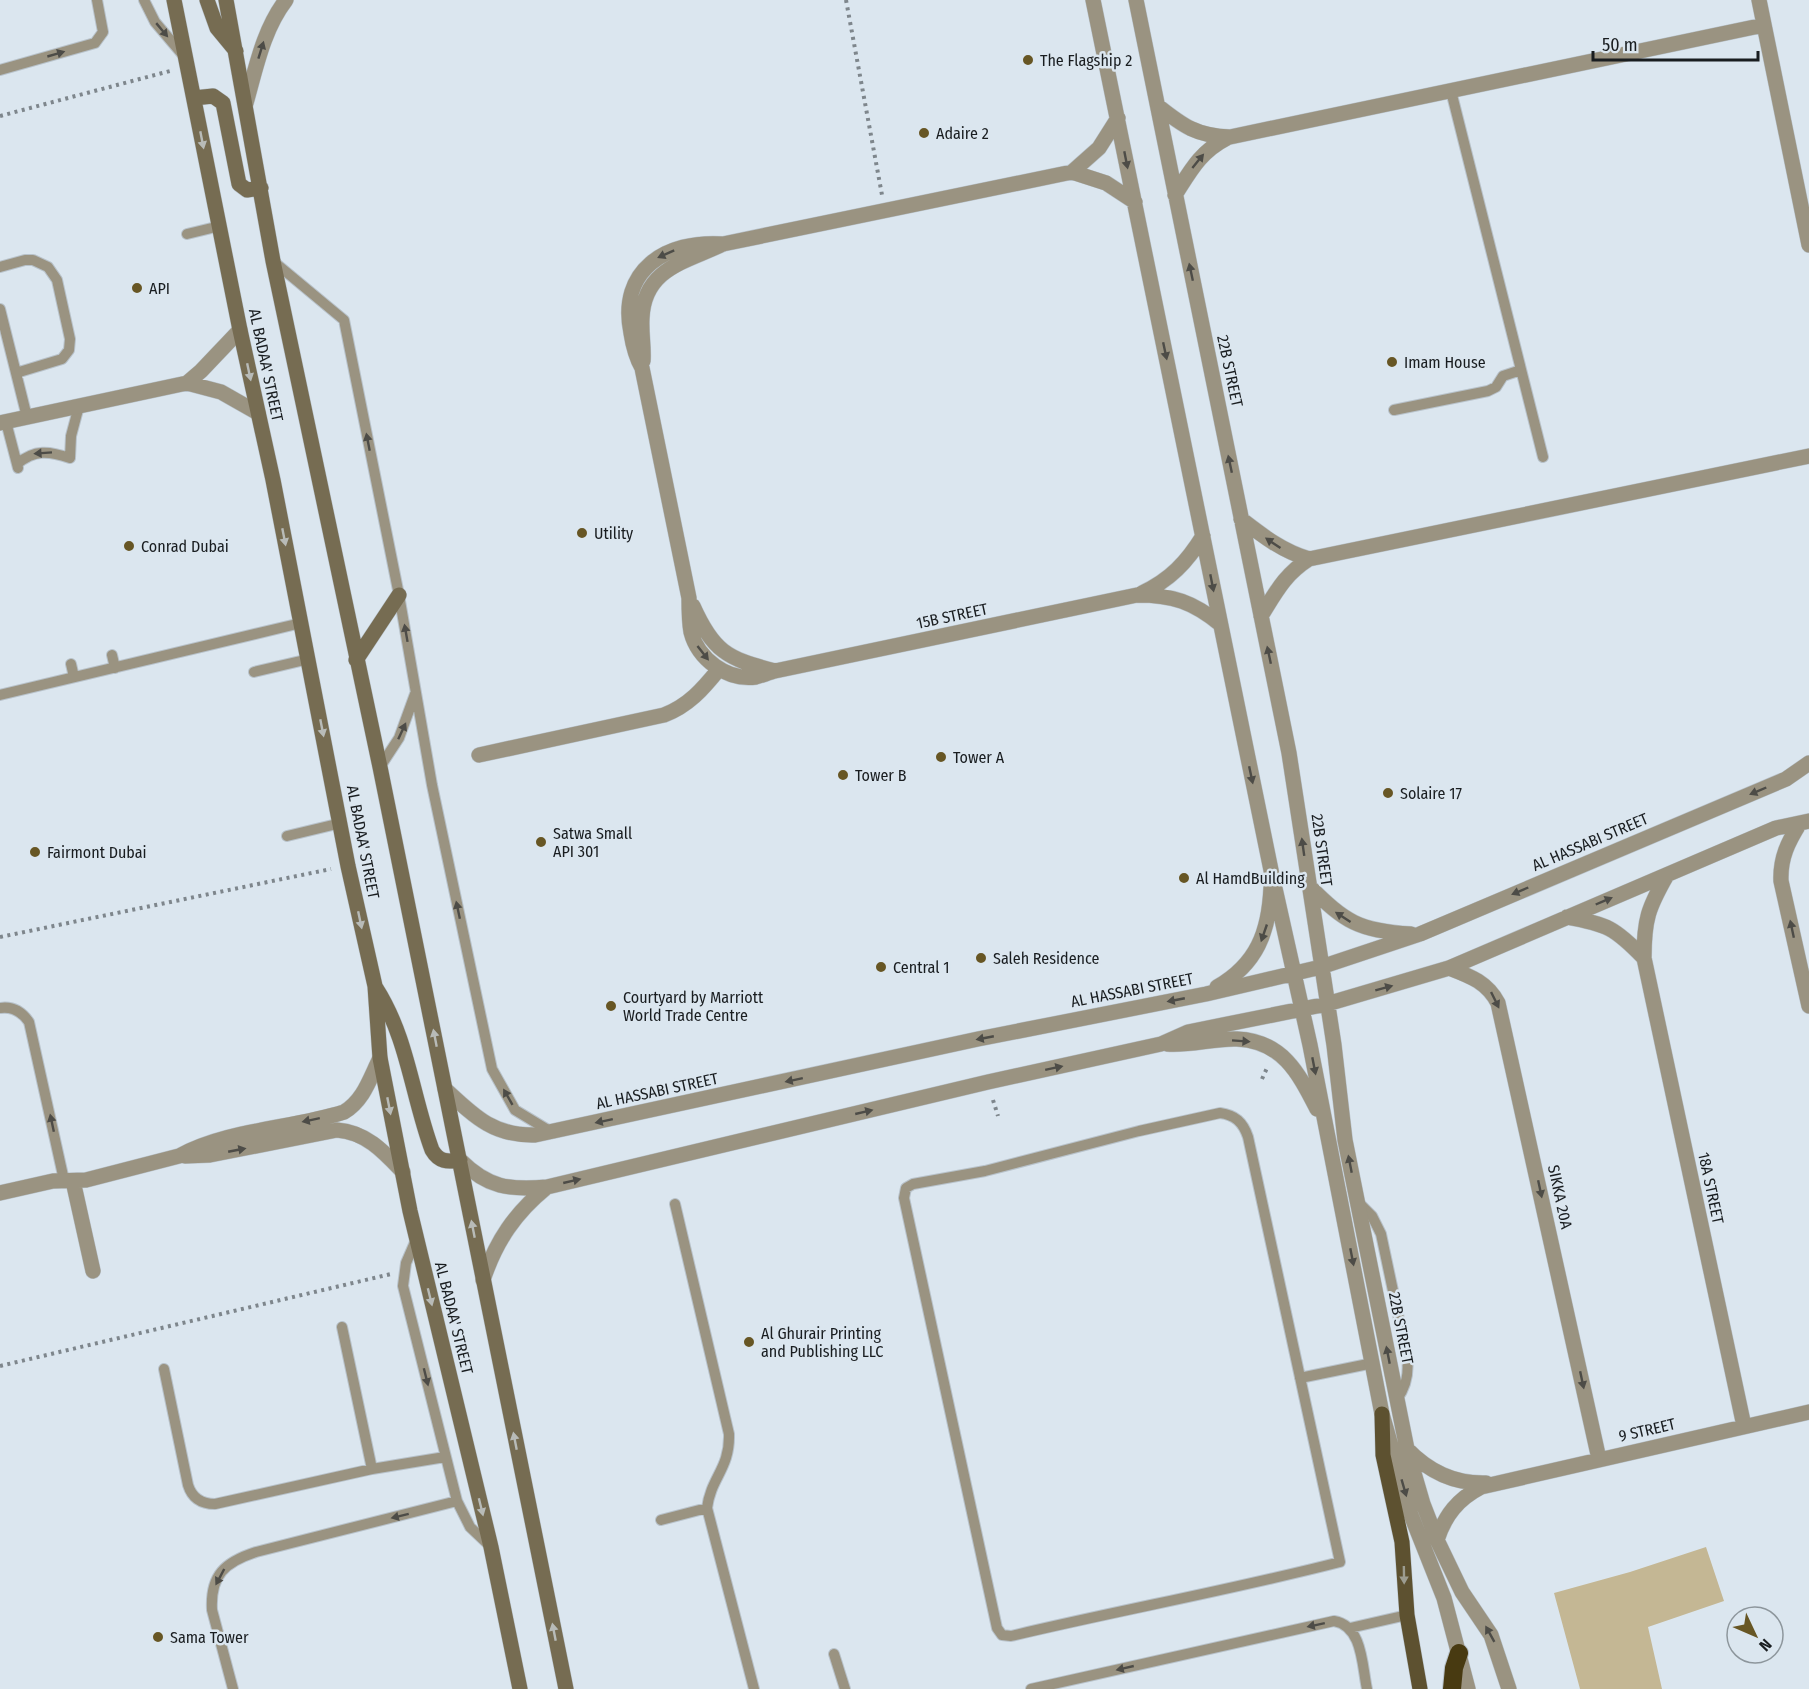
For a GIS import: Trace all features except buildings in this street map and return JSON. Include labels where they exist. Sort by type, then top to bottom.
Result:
[{"type":"highway","points":[[1452,1689],[1454,1668],[1460,1653]]},
{"type":"main road","name":"AL BADAA' STREET","points":[[174,0],[309,659],[348,866],[375,986],[380,1058],[416,1240],[491,1547],[520,1689]]},
{"type":"main road","points":[[207,0],[217,28],[236,51]]},
{"type":"main road","name":"AL BADAA' STREET","points":[[226,0],[273,261],[380,767],[566,1689]]},
{"type":"main road","points":[[194,98],[213,96],[223,104],[240,184],[248,190],[261,188]]},
{"type":"main road","points":[[356,660],[399,595]]},
{"type":"main road","points":[[375,986],[388,1006],[400,1036],[435,1157],[441,1160],[460,1160]]},
{"type":"main road","points":[[1383,1414],[1383,1455],[1402,1542],[1407,1615],[1420,1689]]},
{"type":"street","points":[[246,103],[264,39],[286,0]]},
{"type":"street","points":[[1093,0],[1220,624],[1302,1009],[1383,1414],[1411,1515],[1444,1598],[1468,1689]]},
{"type":"street","name":"22B STREET","points":[[1136,0],[1289,753],[1334,1045],[1340,1108],[1407,1449],[1423,1504],[1437,1540],[1462,1592],[1491,1635],[1509,1689]]},
{"type":"street","points":[[1759,0],[1804,200],[1809,245]]},
{"type":"street","points":[[1158,106],[1194,132],[1230,137],[1764,25]]},
{"type":"street","name":"15B STREET","points":[[1072,172],[1099,148],[1118,118]]},
{"type":"street","points":[[1175,195],[1198,159],[1213,146],[1230,137]]},
{"type":"street","name":"15B STREET","points":[[1135,202],[1106,183],[1072,172],[723,244],[696,245],[665,253],[654,259],[634,285],[629,311],[635,352],[642,368],[689,598],[694,640],[704,657],[728,673],[747,677],[756,676],[1137,595],[1158,586],[1176,573],[1191,556],[1203,536]]},
{"type":"street","points":[[3,423],[187,382],[201,371],[240,330]]},
{"type":"street","points":[[187,382],[221,392],[258,413]]},
{"type":"street","points":[[1261,616],[1282,582],[1294,568],[1309,559],[1809,456]]},
{"type":"street","points":[[1241,519],[1276,546],[1309,559]]},
{"type":"street","name":"15B STREET","points":[[1137,595],[1160,595],[1182,600],[1203,610],[1220,624]]},
{"type":"street","name":"15B STREET","points":[[689,598],[701,626],[715,644],[744,663],[775,671]]},
{"type":"street","points":[[479,754],[664,716],[681,708],[695,697],[719,669]]},
{"type":"street","name":"AL HASSABI STREET","points":[[445,1089],[482,1121],[495,1129],[523,1135],[553,1133],[978,1039],[1206,994],[1321,967],[1420,934],[1786,779],[1809,763]]},
{"type":"street","points":[[1786,779],[1809,774]]},
{"type":"street","points":[[460,1160],[476,1174],[499,1186],[517,1189],[547,1187],[988,1082],[1161,1044],[1188,1032],[1327,1004],[1449,968],[1776,828],[1809,809]]},
{"type":"street","points":[[1776,828],[1805,822]]},
{"type":"street","points":[[1805,822],[1784,852],[1781,881],[1809,1006]]},
{"type":"street","points":[[1206,994],[1233,978],[1250,961],[1261,942],[1268,921],[1272,875]]},
{"type":"street","name":"18A STREET","points":[[1667,875],[1649,909],[1644,932],[1644,958],[1744,1426]]},
{"type":"street","points":[[1309,886],[1334,911],[1353,923],[1385,933],[1420,934]]},
{"type":"street","points":[[1566,917],[1606,925],[1622,935],[1644,958]]},
{"type":"street","name":"SIKKA 20A","points":[[1449,968],[1478,980],[1486,986],[1498,1003],[1599,1459]]},
{"type":"street","points":[[1161,1044],[1181,1045],[1237,1039],[1276,1051],[1293,1065],[1301,1077],[1326,1127]]},
{"type":"street","points":[[179,1156],[192,1149],[224,1139],[344,1112],[358,1103],[380,1058]]},
{"type":"street","points":[[0,1193],[43,1182],[86,1180],[179,1156],[210,1155],[338,1130],[362,1137],[378,1147],[403,1172]]},
{"type":"street","points":[[69,1180],[93,1271]]},
{"type":"street","points":[[483,1280],[502,1236],[531,1201],[547,1187]]},
{"type":"street","name":"9 STREET","points":[[1407,1449],[1431,1470],[1445,1477],[1476,1484],[1492,1483],[1809,1412]]},
{"type":"street","name":"9 STREET","points":[[1437,1540],[1452,1508],[1470,1492],[1492,1483]]},
{"type":"lane","points":[[0,70],[95,43],[103,32],[97,0]]},
{"type":"lane","points":[[144,0],[155,22],[186,62]]},
{"type":"lane","points":[[1451,91],[1543,457]]},
{"type":"lane","points":[[187,234],[220,226]]},
{"type":"lane","points":[[0,267],[33,260],[48,267],[57,280],[70,339],[69,350],[62,359],[16,373]]},
{"type":"lane","points":[[273,261],[344,320],[399,595],[432,785],[492,1069],[515,1110],[553,1133]]},
{"type":"lane","points":[[0,309],[27,417]]},
{"type":"lane","points":[[1394,410],[1488,392],[1496,387],[1503,376],[1521,370]]},
{"type":"lane","points":[[3,423],[18,467],[31,454],[39,452],[56,453],[70,458],[71,436],[79,406]]},
{"type":"lane","points":[[0,695],[301,623]]},
{"type":"lane","points":[[112,655],[115,668]]},
{"type":"lane","points":[[254,672],[309,659]]},
{"type":"lane","points":[[71,664],[74,677]]},
{"type":"lane","points":[[380,767],[402,730],[416,691]]},
{"type":"lane","points":[[287,836],[341,823]]},
{"type":"lane","points":[[0,1008],[12,1008],[19,1011],[29,1022],[69,1180]]},
{"type":"lane","points":[[1220,1113],[1235,1117],[1241,1122],[1248,1137],[1300,1378],[1340,1562],[1011,1636],[1002,1635],[997,1628],[904,1198],[906,1188],[913,1184],[985,1171],[1139,1131],[1220,1113]]},
{"type":"lane","points":[[675,1204],[729,1434],[728,1457],[712,1487],[707,1508],[754,1689]]},
{"type":"lane","points":[[416,1240],[404,1271],[403,1286],[457,1501],[470,1527],[491,1547]]},
{"type":"lane","points":[[342,1327],[372,1469]]},
{"type":"lane","points":[[1300,1378],[1372,1363]]},
{"type":"lane","points":[[164,1369],[188,1485],[190,1491],[201,1502],[215,1504],[372,1469],[445,1457]]},
{"type":"lane","points":[[233,1689],[211,1599],[219,1575],[226,1565],[237,1558],[256,1552],[457,1501]]},
{"type":"lane","points":[[661,1520],[707,1508]]},
{"type":"lane","points":[[1350,1628],[1407,1615]]},
{"type":"lane","points":[[1031,1689],[1322,1623],[1340,1622],[1350,1628],[1357,1639],[1367,1689]]},
{"type":"lane","points":[[834,1654],[845,1689]]},
{"type":"path","points":[[846,0],[885,211]]},
{"type":"path","points":[[0,116],[186,62]]},
{"type":"path","points":[[0,937],[348,866]]},
{"type":"path","points":[[0,1366],[404,1271]]},
{"type":"shaded area","points":[[1706,1547],[1724,1601],[1648,1627],[1662,1689],[1580,1689],[1554,1593],[1630,1572]]},
{"type":"place","name":"The Flagship 2","points":[[1028,60]]},
{"type":"place","name":"Adaire 2","points":[[924,133]]},
{"type":"place","name":"API","points":[[137,288]]},
{"type":"place","name":"Imam House","points":[[1392,362]]},
{"type":"place","name":"Utility","points":[[582,533]]},
{"type":"place","name":"Conrad Dubai","points":[[129,546]]},
{"type":"place","name":"Tower A","points":[[941,757]]},
{"type":"place","name":"Tower B","points":[[843,775]]},
{"type":"place","name":"Solaire 17","points":[[1388,793]]},
{"type":"place","name":"Satwa Small API 301","points":[[541,842]]},
{"type":"place","name":"Fairmont Dubai","points":[[35,852]]},
{"type":"place","name":"Al HamdBuilding","points":[[1184,878]]},
{"type":"place","name":"Saleh Residence","points":[[981,958]]},
{"type":"place","name":"Central 1","points":[[881,967]]},
{"type":"place","name":"Courtyard by Marriott World Trade Centre","points":[[611,1006]]},
{"type":"place","name":"Al Ghurair Printing and Publishing LLC","points":[[749,1342]]},
{"type":"place","name":"Sama Tower","points":[[158,1637]]}]
